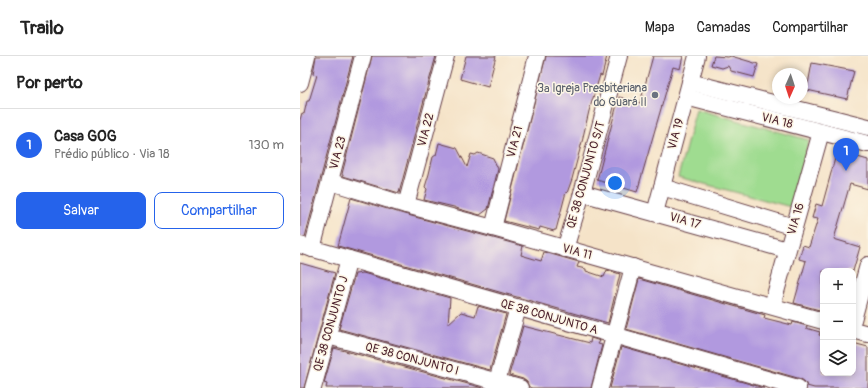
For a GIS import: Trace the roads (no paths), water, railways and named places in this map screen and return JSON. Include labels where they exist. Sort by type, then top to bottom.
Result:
[{"type":"street","points":[[300,80],[307,56]]},
{"type":"street","name":"VIA 23","points":[[306,247],[331,182],[363,56]]},
{"type":"street","name":"VIA 22","points":[[406,205],[446,56]]},
{"type":"street","name":"VIA 21","points":[[493,228],[537,56]]},
{"type":"street","name":"QE 38 CONJUNTO S/T","points":[[565,249],[582,193],[619,56]]},
{"type":"street","name":"VIA 19","points":[[655,213],[697,56]]},
{"type":"street","name":"VIA 18","points":[[690,82],[868,127]]},
{"type":"street","name":"VIA 18","points":[[686,97],[868,144]]},
{"type":"street","name":"VIA 16","points":[[772,306],[821,132]]},
{"type":"street","name":"VIA 11","points":[[331,182],[406,205],[820,320]]},
{"type":"street","points":[[662,188],[794,227]]},
{"type":"street","name":"VIA 17","points":[[582,193],[788,250]]},
{"type":"street","name":"QE 38 CONJUNTO A","points":[[306,247],[798,388]]},
{"type":"street","name":"QE 38 CONJUNTO J","points":[[313,388],[349,260]]},
{"type":"street","points":[[856,309],[868,265]]},
{"type":"street","points":[[600,388],[633,267]]},
{"type":"street","points":[[496,385],[518,308]]},
{"type":"street","points":[[856,331],[868,334]]},
{"type":"street","name":"QE 38 CONJUNTO I","points":[[328,336],[496,385],[520,388]]},
{"type":"place","name":"3ª Igreja Presbiteriana do Guará II","points":[[655,95]]},
{"type":"place","name":"Casa GOG","points":[[846,171]]}]
